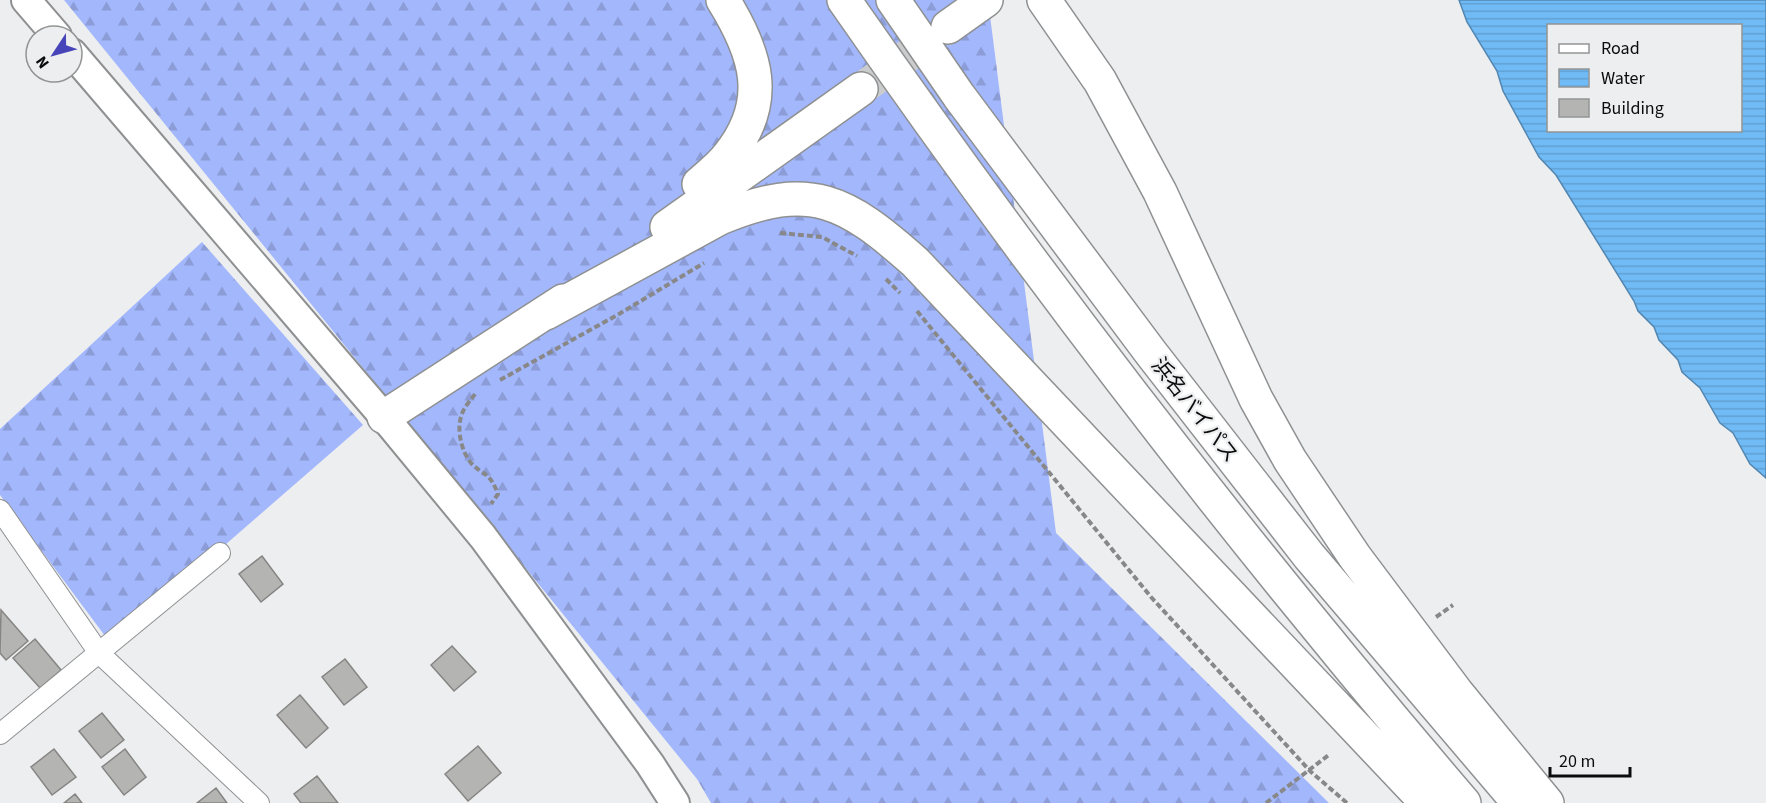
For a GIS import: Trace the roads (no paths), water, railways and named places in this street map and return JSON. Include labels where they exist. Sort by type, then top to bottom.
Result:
[{"type":"highway","points":[[546,313],[665,217],[729,155],[748,126],[756,92],[753,57],[738,24],[723,0]]},
{"type":"highway","name":"浜名バイパス","points":[[844,0],[966,172],[1165,439],[1351,670],[1464,803]]},
{"type":"highway","name":"浜名バイパス","points":[[893,0],[994,144],[1144,344],[1302,547],[1519,803]]},
{"type":"highway","points":[[948,27],[986,0]]},
{"type":"highway","points":[[1044,0],[1100,81],[1160,192],[1256,399],[1290,460],[1368,575],[1456,693],[1546,803]]},
{"type":"highway","points":[[384,417],[546,313],[861,89]]},
{"type":"highway","points":[[546,313],[720,218],[747,207],[800,198],[838,207],[871,224],[915,262],[1427,803]]},
{"type":"street","points":[[26,0],[47,24]]},
{"type":"street","points":[[84,67],[384,417],[472,524],[650,764],[675,803]]},
{"type":"street","points":[[0,510],[99,653],[259,803]]},
{"type":"street","points":[[0,734],[220,553]]},
{"type":"water","points":[[1459,0],[1766,0],[1766,478],[1750,464],[1733,433],[1720,423],[1700,388],[1682,372],[1678,360],[1659,340],[1654,327],[1638,311],[1556,175],[1539,157],[1503,91],[1497,71],[1467,22]]},
{"type":"tunnel","points":[[861,89],[947,28]]}]
